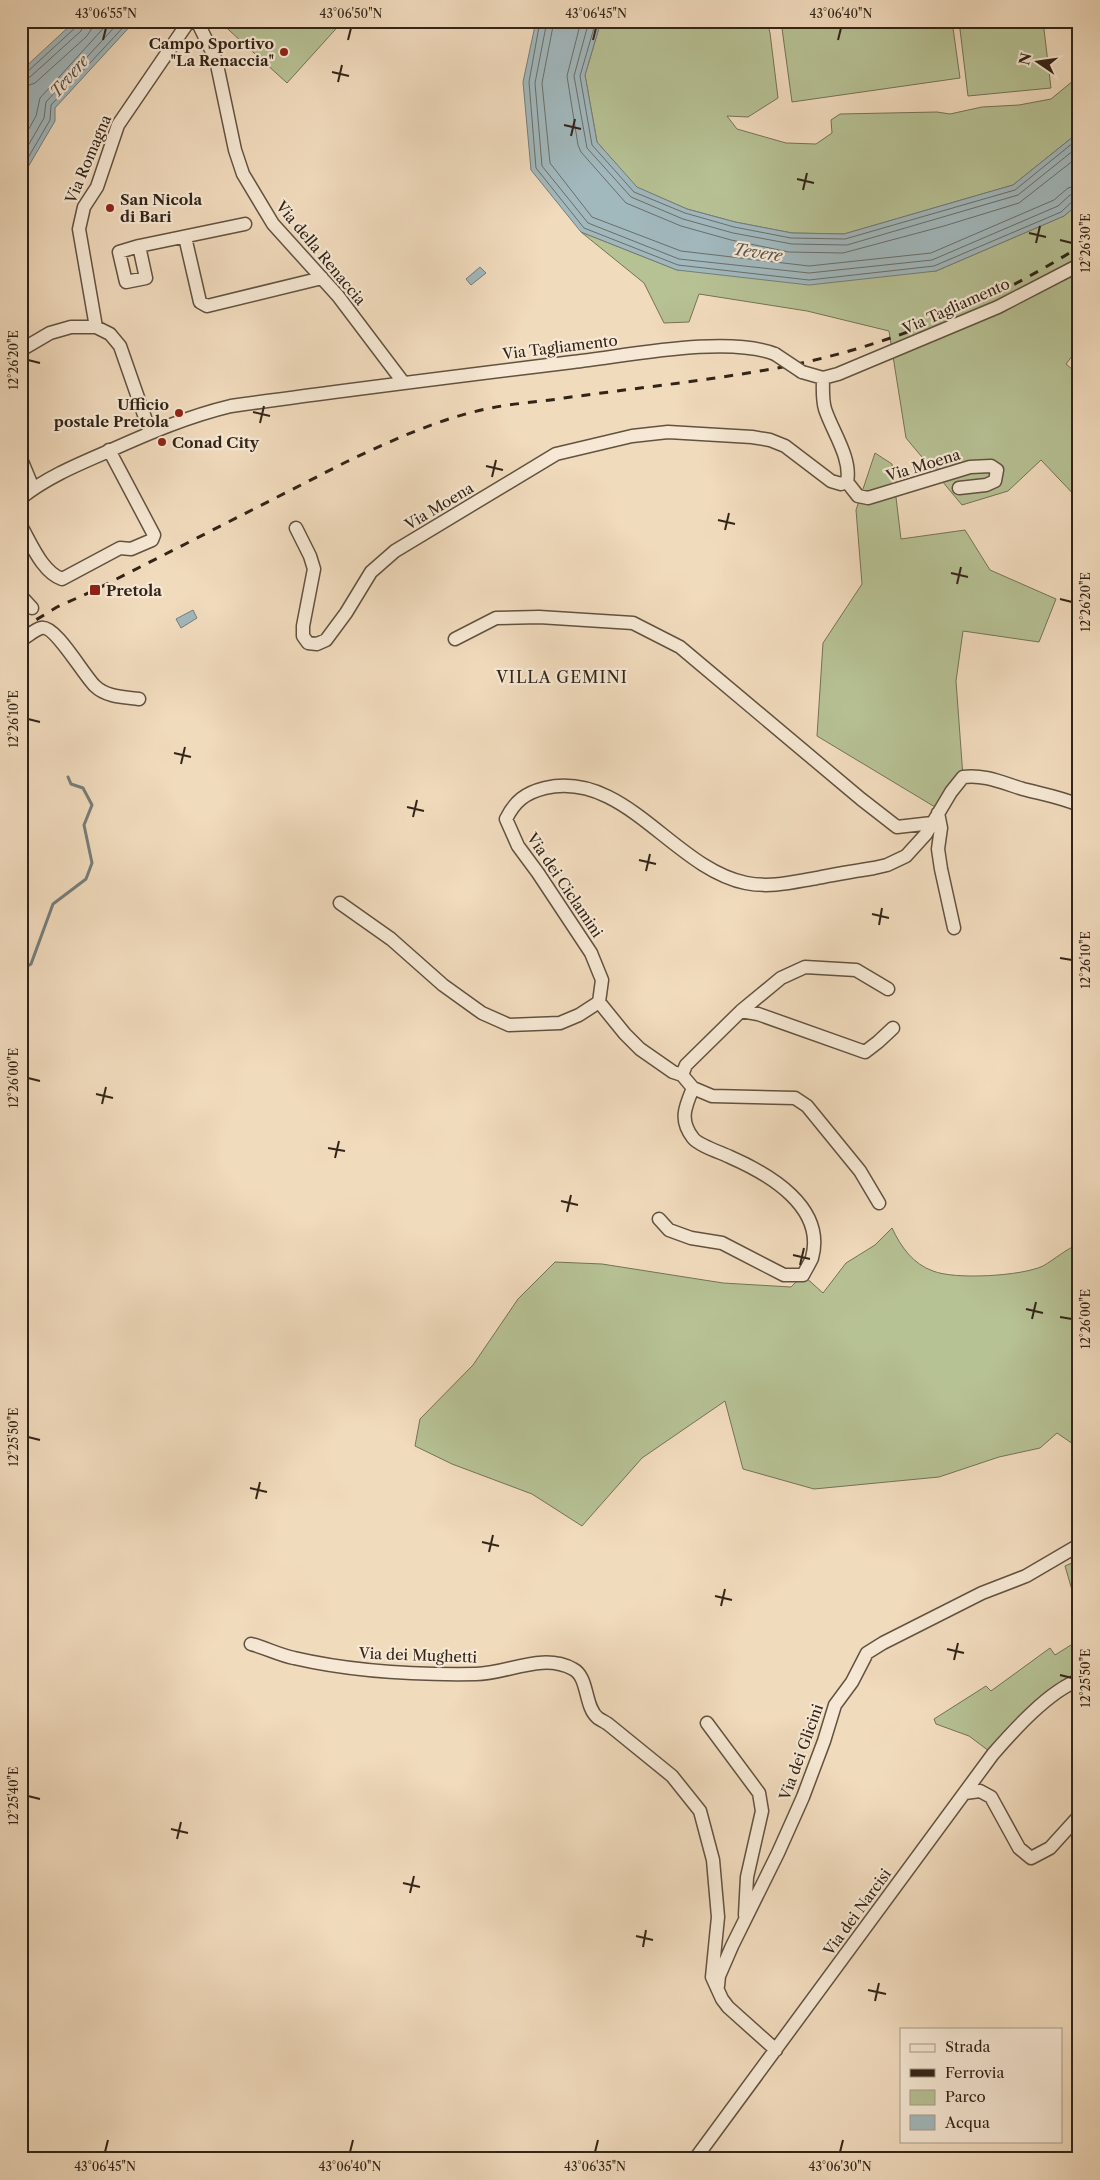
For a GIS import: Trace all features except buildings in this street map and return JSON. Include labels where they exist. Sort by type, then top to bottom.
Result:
[{"type":"street","name":"Via Romagna","points":[[96,327],[79,229],[84,207],[97,187],[118,125],[189,21]]},
{"type":"street","name":"Via della Renaccia","points":[[196,21],[216,60],[235,150],[243,174],[273,224],[338,296],[403,382]]},
{"type":"street","points":[[139,246],[244,224]]},
{"type":"street","points":[[185,237],[200,302],[207,306],[322,278]]},
{"type":"street","name":"Via Tagliamento","points":[[21,498],[33,488],[81,463],[150,432],[204,413],[231,406],[403,382],[706,347],[761,349],[775,354],[802,372],[823,378],[847,371],[998,306],[1079,265]]},
{"type":"street","points":[[21,350],[50,333],[64,329],[96,327],[110,334],[120,346],[150,432]]},
{"type":"street","points":[[823,378],[825,409],[846,463],[847,482]]},
{"type":"street","name":"Via Moena","points":[[296,528],[310,556],[314,569],[303,626],[303,636],[308,642],[316,644],[326,640],[346,613],[371,572],[395,551],[556,454],[632,436],[668,432],[752,437],[770,440],[785,446],[831,481],[840,484],[847,482],[858,496],[868,498],[970,467],[991,466],[997,470],[995,481],[986,485],[959,488]]},
{"type":"street","points":[[21,526],[42,562],[55,576],[62,579],[120,548],[131,549],[152,540],[154,535],[109,450]]},
{"type":"street","points":[[21,459],[33,488]]},
{"type":"street","points":[[21,596],[32,608]]},
{"type":"street","points":[[455,639],[496,618],[539,617],[633,623],[680,647],[861,799],[898,827],[935,818],[941,828],[938,849],[954,928]]},
{"type":"street","points":[[21,640],[41,628],[46,628],[55,635],[95,687],[111,695],[139,699]]},
{"type":"street","name":"Via dei Ciclamini","points":[[599,1002],[602,980],[591,953],[518,846],[506,819],[512,806],[530,791],[557,785],[599,791],[626,807],[679,849],[716,871],[744,883],[771,886],[887,865],[906,856],[926,834],[963,777],[972,776],[1060,797],[1079,805]]},
{"type":"street","points":[[340,903],[391,939],[443,985],[482,1013],[509,1025],[560,1023],[579,1015],[599,1002],[624,1034],[640,1049],[673,1072],[682,1075],[693,1088],[712,1096],[795,1098],[807,1106],[860,1171],[879,1202]]},
{"type":"street","points":[[682,1075],[686,1065],[741,1011],[781,978],[806,967],[856,970],[888,988]]},
{"type":"street","points":[[741,1011],[758,1014],[864,1052],[893,1028]]},
{"type":"street","points":[[659,1219],[669,1230],[691,1238],[722,1243],[784,1275],[803,1274],[812,1258],[814,1236],[811,1220],[800,1202],[761,1172],[694,1141],[686,1128],[684,1110],[693,1088]]},
{"type":"street","name":"Via dei Glicini","points":[[718,1986],[718,1976],[803,1797],[835,1705],[852,1682],[867,1654],[883,1643],[982,1593],[1026,1576],[1079,1545]]},
{"type":"street","name":"Via dei Mughetti","points":[[251,1644],[279,1655],[297,1659],[344,1668],[392,1672],[486,1674],[517,1666],[547,1663],[563,1665],[574,1669],[582,1679],[587,1697],[597,1718],[608,1724],[672,1776],[700,1811],[713,1860],[718,1917],[712,1977],[728,2007],[776,2050]]},
{"type":"street","name":"Via dei Narcisi","points":[[695,2159],[993,1754],[1014,1731],[1065,1685],[1079,1680]]},
{"type":"street","name":"Via dei Glicini","points":[[707,1723],[758,1793],[762,1811],[746,1877],[745,1917]]},
{"type":"street","points":[[965,1793],[980,1791],[991,1797],[1019,1848],[1031,1858],[1050,1848],[1079,1816]]},
{"type":"green space","name":"Campo Sportivo \"La Renaccia\"","points":[[219,21],[343,21],[287,83]]},
{"type":"green space","points":[[601,21],[767,21],[778,98],[748,117],[727,116],[737,129],[786,143],[816,144],[832,133],[831,120],[840,114],[937,112],[950,114],[982,107],[1019,105],[1051,99],[1079,76],[1079,132],[1013,185],[844,234],[792,233],[735,222],[687,209],[636,187],[597,142],[585,75]]},
{"type":"green space","points":[[781,21],[952,21],[960,78],[792,102]]},
{"type":"green space","points":[[959,21],[1043,21],[1051,88],[968,96]]},
{"type":"green space","points":[[1079,203],[1079,347],[1066,364],[1079,375],[1079,500],[1041,460],[1008,491],[962,505],[906,438],[889,331],[807,311],[699,294],[689,322],[664,323],[644,283],[581,232],[677,270],[936,271],[1064,216]]},
{"type":"green space","points":[[875,453],[892,464],[901,539],[965,530],[990,570],[1056,599],[1039,642],[963,631],[956,681],[963,777],[935,807],[817,736],[823,643],[862,584],[856,510]]},
{"type":"green space","points":[[892,1228],[908,1254],[919,1264],[943,1274],[988,1276],[1020,1272],[1043,1266],[1079,1244],[1079,1448],[1057,1433],[1040,1448],[999,1457],[939,1477],[814,1489],[743,1469],[725,1401],[642,1458],[582,1526],[532,1494],[452,1464],[415,1446],[420,1419],[473,1365],[518,1299],[555,1262],[602,1264],[723,1283],[791,1287],[803,1275],[823,1293],[846,1263],[875,1245]]},
{"type":"green space","points":[[1079,1560],[1079,1600],[1072,1590],[1065,1566]]},
{"type":"green space","points":[[1079,1640],[1079,1679],[993,1754],[969,1736],[936,1724],[934,1719],[986,1686],[991,1691],[1050,1648],[1055,1655]]},
{"type":"water","name":"Tevere","points":[[75,21],[135,21],[55,108],[55,121],[21,179],[21,71]]},
{"type":"water","name":"Tevere","points":[[536,21],[601,21],[585,75],[597,142],[637,187],[687,209],[735,222],[792,233],[844,234],[1013,185],[1079,132],[1079,203],[1064,216],[936,271],[809,285],[677,270],[581,232],[531,170],[523,82]]},
{"type":"water","points":[[480,267],[486,273],[471,285],[466,279]]},
{"type":"water","points":[[193,610],[197,618],[181,628],[176,619]]},
{"type":"waterway","points":[[21,970],[31,964],[53,904],[86,879],[92,863],[84,825],[92,805],[83,788],[71,784],[68,777]]},
{"type":"railway","points":[[21,629],[57,607],[95,590],[346,462],[435,424],[472,412],[500,406],[736,375],[803,363],[844,352],[885,340],[965,308],[1004,290],[1079,247]]},
{"type":"place","name":"Campo Sportivo \"La Renaccia\"","points":[[284,52]]},
{"type":"place","name":"San Nicola di Bari","points":[[110,208]]},
{"type":"place","name":"Ufficio postale Pretola","points":[[179,413]]},
{"type":"place","name":"Conad City","points":[[162,442]]},
{"type":"place","name":"Pretola","points":[[95,590]]},
{"type":"district","name":"VILLA GEMINI","points":[[562,677]]}]
